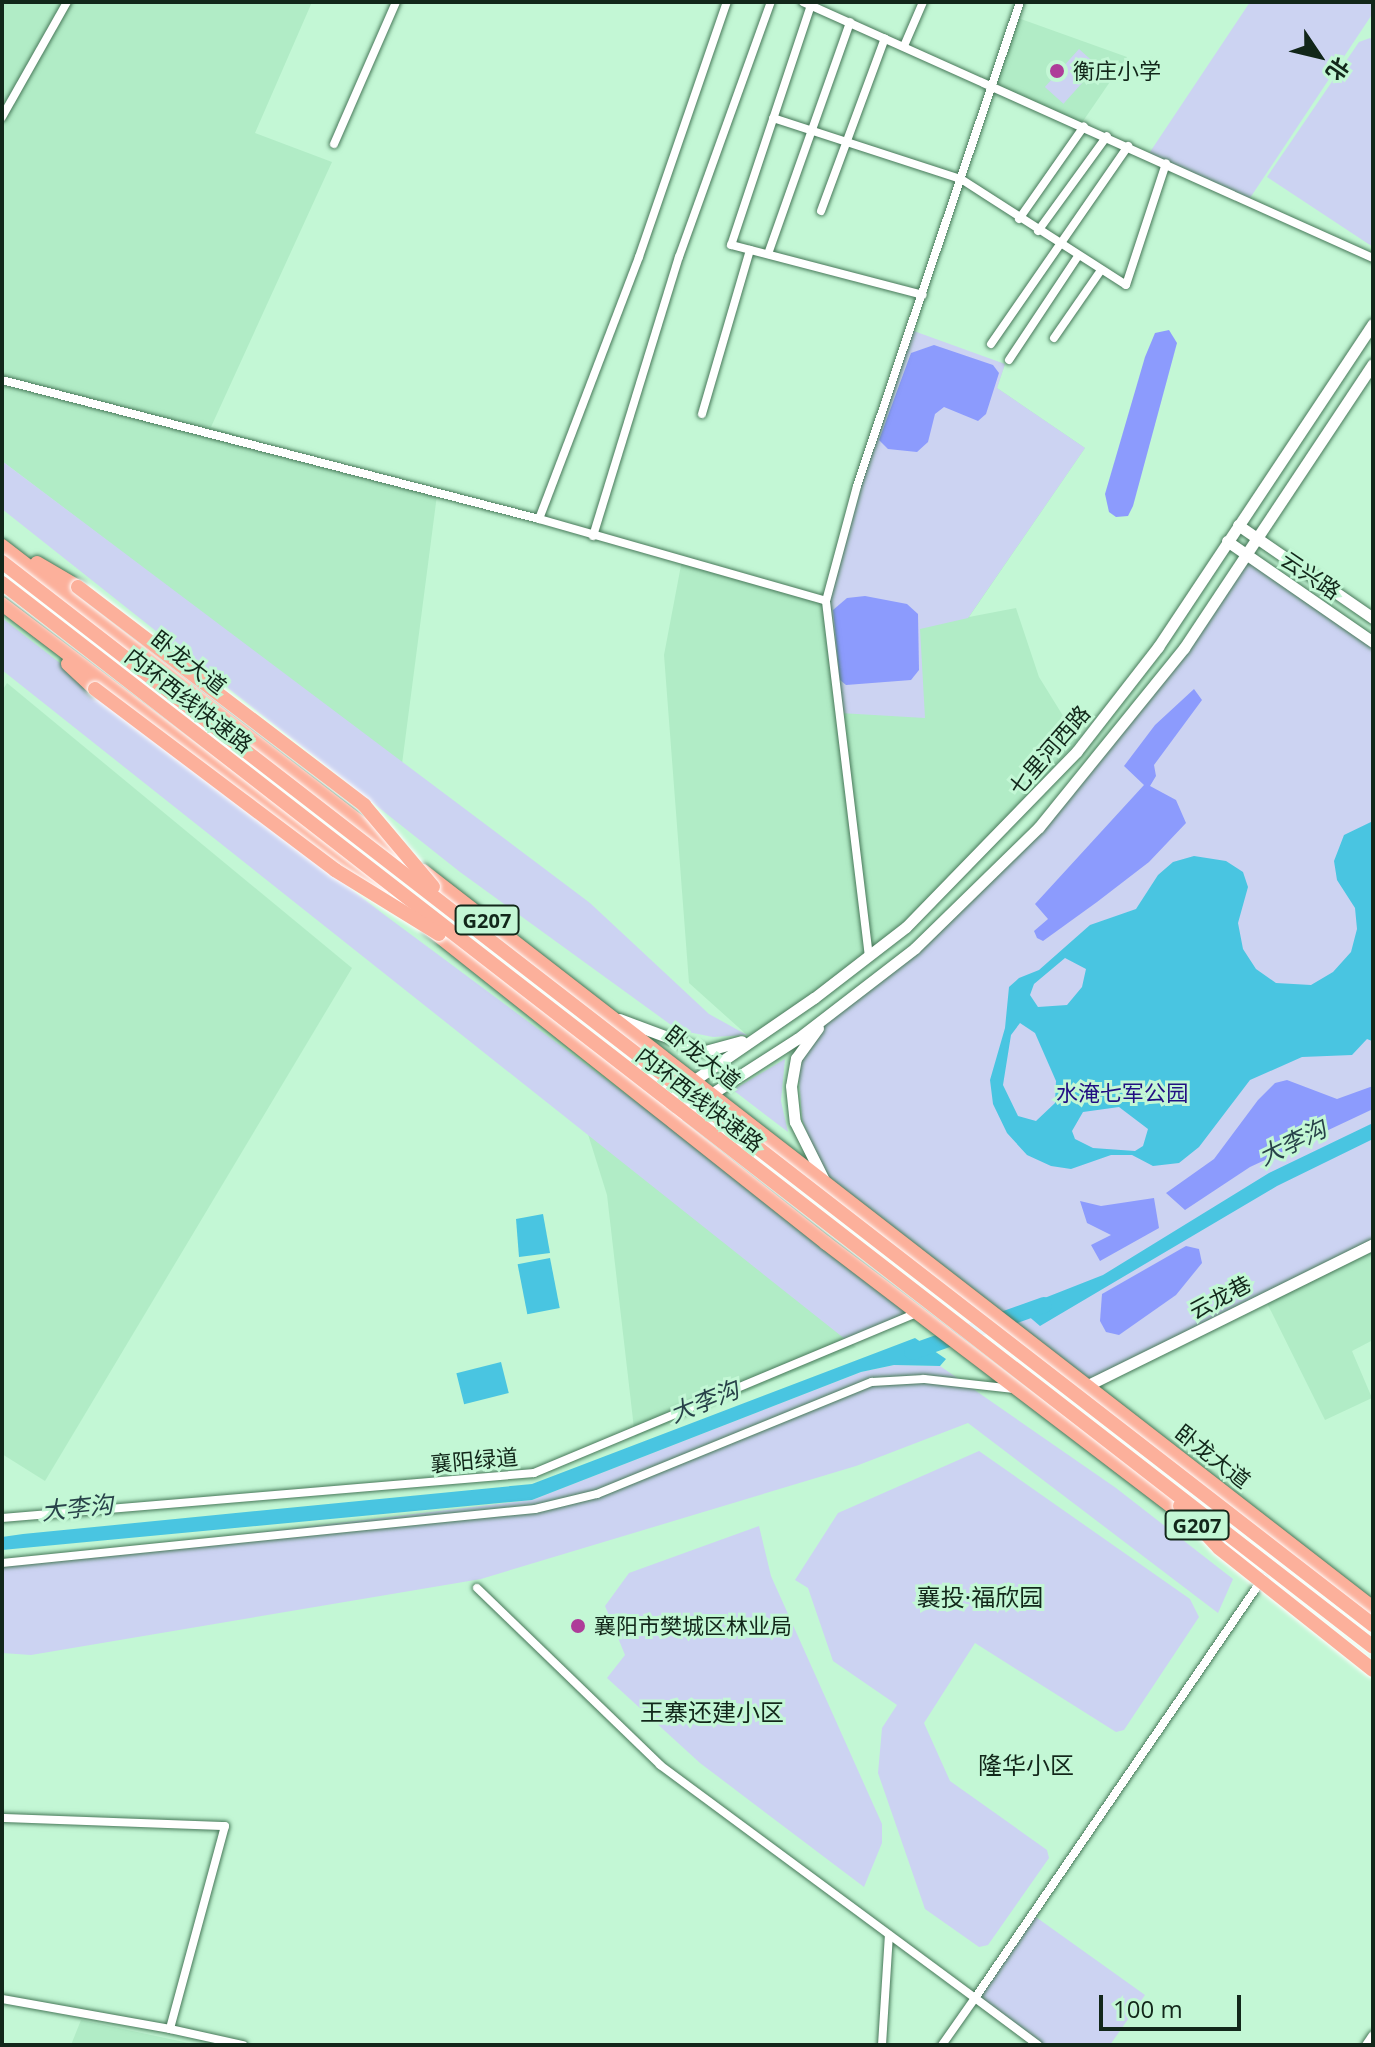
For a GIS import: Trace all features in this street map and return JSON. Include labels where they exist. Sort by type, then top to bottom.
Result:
[{"type":"highway","points":[[2,544],[78,587],[364,805],[451,908]]},
{"type":"highway","name":"卧龙大道","points":[[2,544],[696,1079],[1373,1610]]},
{"type":"highway","name":"内环西线快速路","points":[[2,562],[1373,1625]]},
{"type":"highway","name":"内环西线快速路","points":[[2,583],[1373,1647]]},
{"type":"highway","points":[[2,604],[95,689],[335,870],[496,969]]},
{"type":"highway","name":"G207","points":[[2,604],[427,927],[670,1121],[1373,1662]]},
{"type":"highway","points":[[1154,1456],[1238,1509],[1373,1610]]},
{"type":"highway","points":[[1143,1469],[1219,1548],[1373,1670]]},
{"type":"street","points":[[2,117],[67,2]]},
{"type":"street","points":[[334,144],[396,2]]},
{"type":"street","points":[[539,519],[639,257],[727,2]]},
{"type":"street","points":[[593,536],[679,257],[771,2]]},
{"type":"street","points":[[904,46],[923,2]]},
{"type":"street","points":[[869,957],[826,601],[857,486],[1020,2]]},
{"type":"street","points":[[923,295],[731,245],[807,4],[992,84],[1373,258]]},
{"type":"street","points":[[768,254],[850,22]]},
{"type":"street","points":[[821,211],[885,38]]},
{"type":"street","points":[[773,118],[961,179],[1126,285],[1166,163]]},
{"type":"street","points":[[1019,219],[1084,126]]},
{"type":"street","points":[[1038,231],[1107,136]]},
{"type":"street","points":[[991,344],[1128,146]]},
{"type":"street","points":[[702,414],[750,250]]},
{"type":"street","points":[[1009,360],[1078,256]]},
{"type":"street","points":[[1054,338],[1101,270]]},
{"type":"street","name":"七里河西路","points":[[654,1107],[782,1021],[869,957],[988,847],[1077,751],[1158,647],[1373,324]]},
{"type":"street","name":"七里河西路","points":[[670,1121],[826,1018],[950,916],[1039,827],[1130,721],[1373,364]]},
{"type":"street","points":[[2,380],[539,519],[826,601]]},
{"type":"street","name":"云兴路","points":[[1238,525],[1373,618]]},
{"type":"street","name":"云兴路","points":[[1227,541],[1373,642]]},
{"type":"street","points":[[614,1017],[705,1051],[732,1046],[782,1021]]},
{"type":"street","points":[[824,1180],[795,1122],[791,1086],[796,1058],[826,1018]]},
{"type":"street","name":"云龙巷","points":[[1086,1386],[1373,1244]]},
{"type":"street","name":"襄阳绿道","points":[[2,1518],[534,1473],[919,1312]]},
{"type":"street","points":[[2,1563],[535,1509],[597,1494],[872,1382],[924,1379],[1019,1389]]},
{"type":"street","points":[[942,2045],[1264,1576]]},
{"type":"street","points":[[477,1588],[660,1765],[1038,2045]]},
{"type":"street","points":[[2,1818],[225,1826],[170,2029]]},
{"type":"street","points":[[882,2045],[889,1935]]},
{"type":"street","points":[[2,1999],[243,2045]]},
{"type":"street","points":[[1367,2045],[1373,2036]]},
{"type":"shaded area","points":[[2,2],[312,2],[255,133],[332,162],[211,427],[437,495],[402,764],[2,461]]},
{"type":"shaded area","name":"衡庄小学","points":[[1015,17],[1127,57],[1081,124],[992,84]]},
{"type":"shaded area","points":[[1169,330],[1177,343],[1133,506],[1128,516],[1116,517],[1109,512],[1105,494],[1145,357],[1155,333]]},
{"type":"shaded area","points":[[934,345],[993,365],[999,373],[986,414],[978,421],[944,407],[935,414],[928,442],[917,452],[888,449],[879,440],[911,353]]},
{"type":"shaded area","points":[[1005,364],[997,388],[1085,448],[969,617],[1016,608],[1039,677],[1078,740],[984,845],[884,941],[781,1018],[747,1035],[689,983],[664,655],[682,560],[826,601]]},
{"type":"shaded area","points":[[865,596],[907,604],[918,614],[919,670],[911,680],[846,685],[840,680],[833,610],[847,598]]},
{"type":"shaded area","points":[[7,683],[352,968],[45,1481],[2,1454],[2,691]]},
{"type":"shaded area","points":[[1194,689],[1202,700],[1154,765],[1156,776],[1150,786],[1176,800],[1186,823],[1149,862],[1043,941],[1037,938],[1034,931],[1048,919],[1035,904],[1144,785],[1124,766],[1155,725]]},
{"type":"shaded area","points":[[1373,821],[1372,1041],[1367,1039],[1352,1055],[1302,1057],[1250,1080],[1199,1147],[1179,1163],[1153,1166],[1132,1155],[1111,1155],[1071,1169],[1051,1166],[1027,1155],[1007,1133],[993,1104],[990,1080],[1005,1028],[1009,987],[1019,978],[1039,970],[1090,925],[1136,909],[1158,875],[1173,862],[1194,856],[1226,861],[1243,872],[1248,887],[1238,923],[1243,949],[1256,969],[1276,983],[1311,985],[1333,972],[1351,952],[1357,929],[1355,908],[1337,880],[1334,861],[1344,835]],"holes":[[[1065,958],[1086,969],[1082,987],[1067,1005],[1038,1007],[1030,995],[1034,984]],[[1020,1023],[1035,1033],[1056,1081],[1055,1103],[1036,1121],[1018,1116],[1003,1085],[1011,1035]],[[1119,1107],[1148,1129],[1143,1146],[1135,1151],[1093,1148],[1075,1139],[1072,1131],[1083,1112]]]},
{"type":"shaded area","points":[[1287,1080],[1337,1099],[1373,1086],[1373,1109],[1250,1167],[1185,1210],[1166,1193],[1214,1159],[1258,1100],[1275,1083]]},
{"type":"shaded area","points":[[1373,1123],[1373,1139],[1277,1186],[1040,1326],[1019,1308],[1103,1275],[1269,1173]]},
{"type":"shaded area","points":[[587,1131],[856,1347],[635,1437],[607,1195]]},
{"type":"shaded area","points":[[1154,1198],[1159,1228],[1100,1261],[1091,1245],[1111,1235],[1087,1223],[1080,1201],[1101,1206]]},
{"type":"shaded area","points":[[543,1214],[550,1253],[519,1257],[516,1219]]},
{"type":"shaded area","points":[[1373,1244],[1373,1340],[1352,1351],[1372,1398],[1325,1420],[1264,1297]]},
{"type":"shaded area","points":[[1186,1246],[1199,1249],[1202,1263],[1176,1295],[1119,1335],[1106,1332],[1100,1321],[1102,1294]]},
{"type":"shaded area","points":[[550,1258],[560,1308],[527,1314],[518,1264]]},
{"type":"shaded area","points":[[915,1338],[946,1359],[940,1366],[894,1365],[861,1372],[532,1500],[2,1550],[2,1537],[23,1534],[532,1484]]},
{"type":"shaded area","points":[[501,1362],[509,1393],[464,1404],[456,1373]]},
{"type":"shaded area","points":[[81,2020],[198,2045],[71,2045]]},
{"type":"green space","points":[[1250,2],[1373,2],[1373,13],[1248,201],[1148,155]]},
{"type":"green space","points":[[1370,38],[1373,40],[1373,247],[1267,177],[1359,42]]},
{"type":"green space","points":[[1079,49],[1098,66],[1063,104],[1045,87]]},
{"type":"green space","points":[[911,330],[1005,364],[997,388],[1085,448],[968,618],[920,629],[925,718],[840,713],[826,601],[857,486]]},
{"type":"green space","points":[[2,461],[590,903],[709,1014],[747,1035],[713,1037],[678,1030],[460,872],[2,509]]},
{"type":"green space","name":"水淹七军公园","points":[[1245,554],[1373,642],[1373,1242],[1086,1386],[824,1180],[802,1119],[799,1075],[804,1053],[826,1018],[962,906],[1120,733]]},
{"type":"green space","points":[[2,618],[382,913],[919,1312],[850,1343],[2,670]]},
{"type":"green space","points":[[785,1059],[781,1101],[788,1132],[733,1090]]},
{"type":"green space","points":[[894,1365],[940,1366],[1116,1488],[1233,1579],[1218,1613],[968,1423],[856,1466],[481,1579],[31,1655],[2,1653],[2,1563],[532,1500],[861,1372]]},
{"type":"green space","points":[[979,1451],[1190,1599],[1199,1617],[1124,1730],[1116,1732],[975,1643],[924,1723],[950,1781],[1047,1850],[1049,1858],[988,1945],[979,1947],[925,1909],[878,1773],[882,1728],[897,1705],[833,1661],[808,1588],[795,1580],[838,1513]]},
{"type":"green space","points":[[759,1526],[771,1576],[882,1824],[882,1843],[864,1887],[700,1763],[607,1678],[625,1655],[605,1606],[629,1573]]},
{"type":"green space","points":[[1033,1915],[1145,1995],[1110,2045],[1038,2045],[975,1998]]},
{"type":"waterway","name":"大李沟","points":[[912,1352],[1044,1305]]},
{"type":"place","name":"衡庄小学","points":[[1057,71]]},
{"type":"place","name":"襄阳市樊城区林业局","points":[[578,1626]]},
{"type":"district","name":"襄投·福欣园","points":[[980,1597]]},
{"type":"district","name":"王寨还建小区","points":[[712,1712]]},
{"type":"district","name":"隆华小区","points":[[1026,1765]]}]
